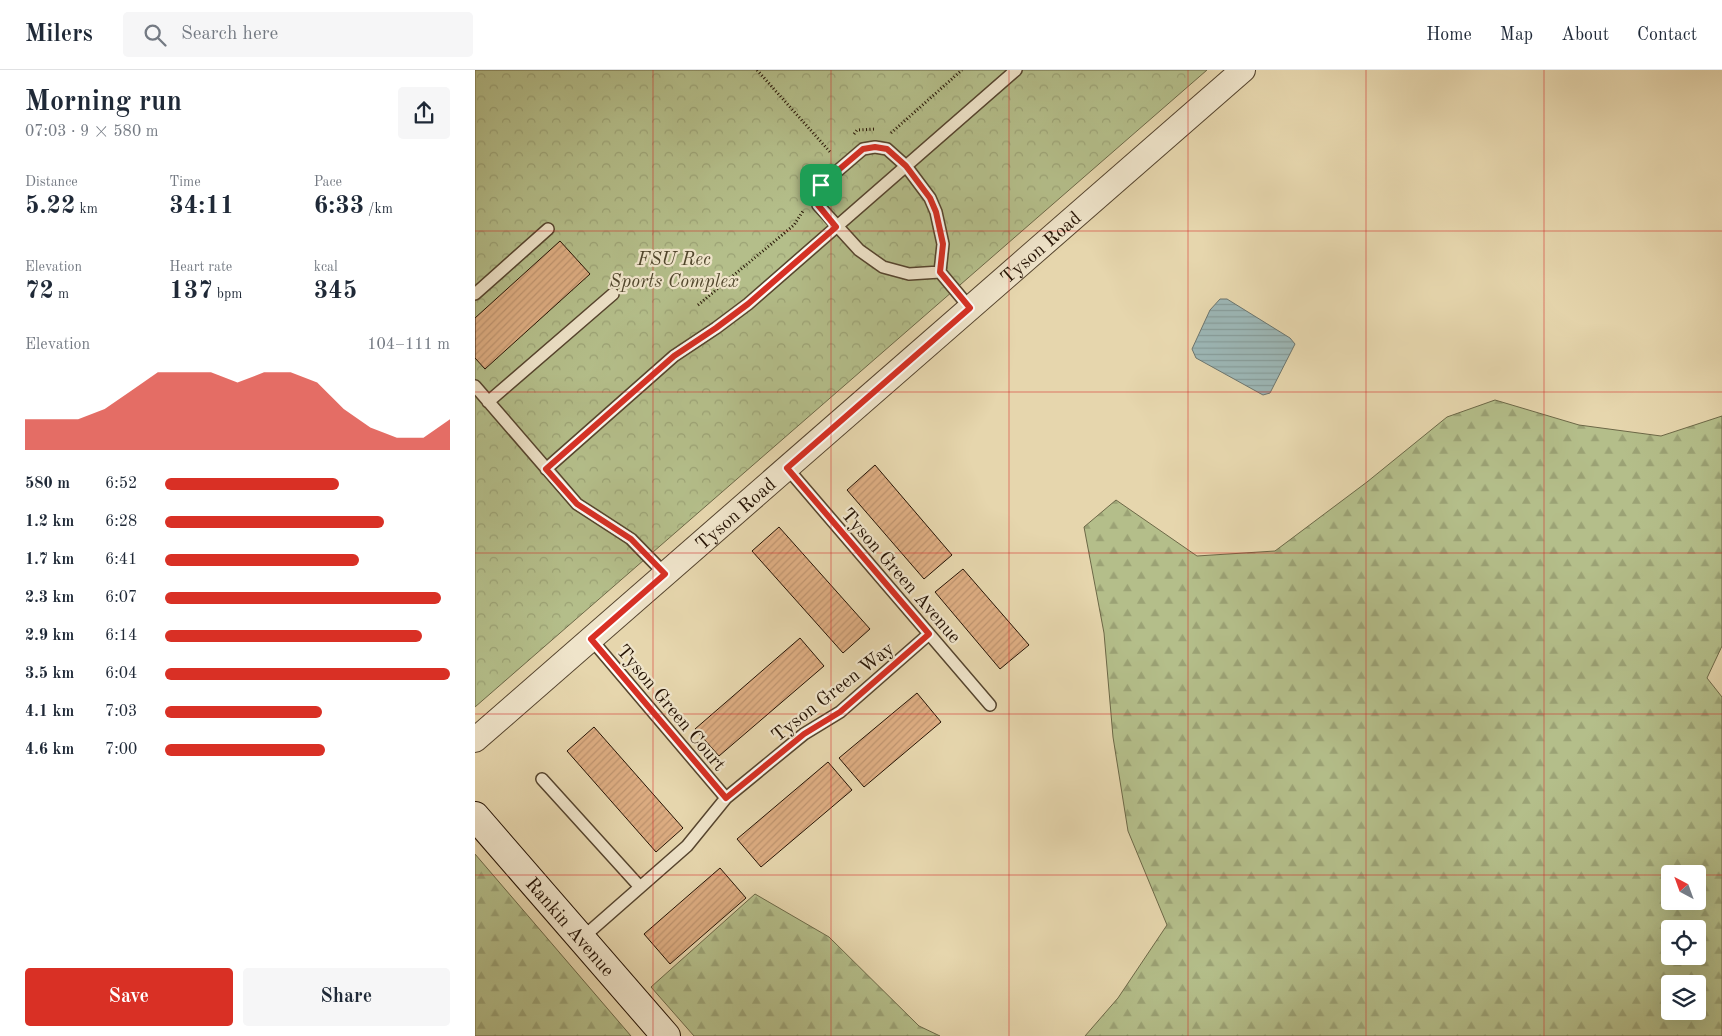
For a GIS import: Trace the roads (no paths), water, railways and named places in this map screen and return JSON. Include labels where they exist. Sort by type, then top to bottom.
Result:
[{"type":"street","name":"Tyson Road","points":[[475,740],[1243,70]]},
{"type":"street","name":"Rankin Avenue","points":[[475,816],[666,1036]]},
{"type":"lane","points":[[546,469],[674,356],[748,304],[1016,70]]},
{"type":"lane","points":[[940,272],[909,274],[883,268],[859,250],[836,227],[818,205],[817,193],[821,185],[863,149],[875,147],[887,149],[906,166],[930,198],[936,212],[943,244],[940,272],[970,308]]},
{"type":"lane","points":[[475,294],[548,229]]},
{"type":"lane","points":[[489,402],[613,294]]},
{"type":"lane","points":[[475,386],[577,504],[631,539],[665,574]]},
{"type":"lane","name":"Tyson Green Avenue","points":[[787,468],[990,704]]},
{"type":"lane","name":"Tyson Green Way","points":[[581,939],[687,846],[726,798],[804,734],[840,712],[929,634]]},
{"type":"lane","name":"Tyson Green Court","points":[[591,639],[726,798]]},
{"type":"lane","points":[[543,779],[640,887]]},
{"type":"water","points":[[1220,299],[1227,299],[1290,338],[1295,344],[1270,393],[1263,395],[1196,358],[1192,349],[1210,310]]},
{"type":"park label","name":"FSU Rec Sports Complex","points":[[674,269]]}]
